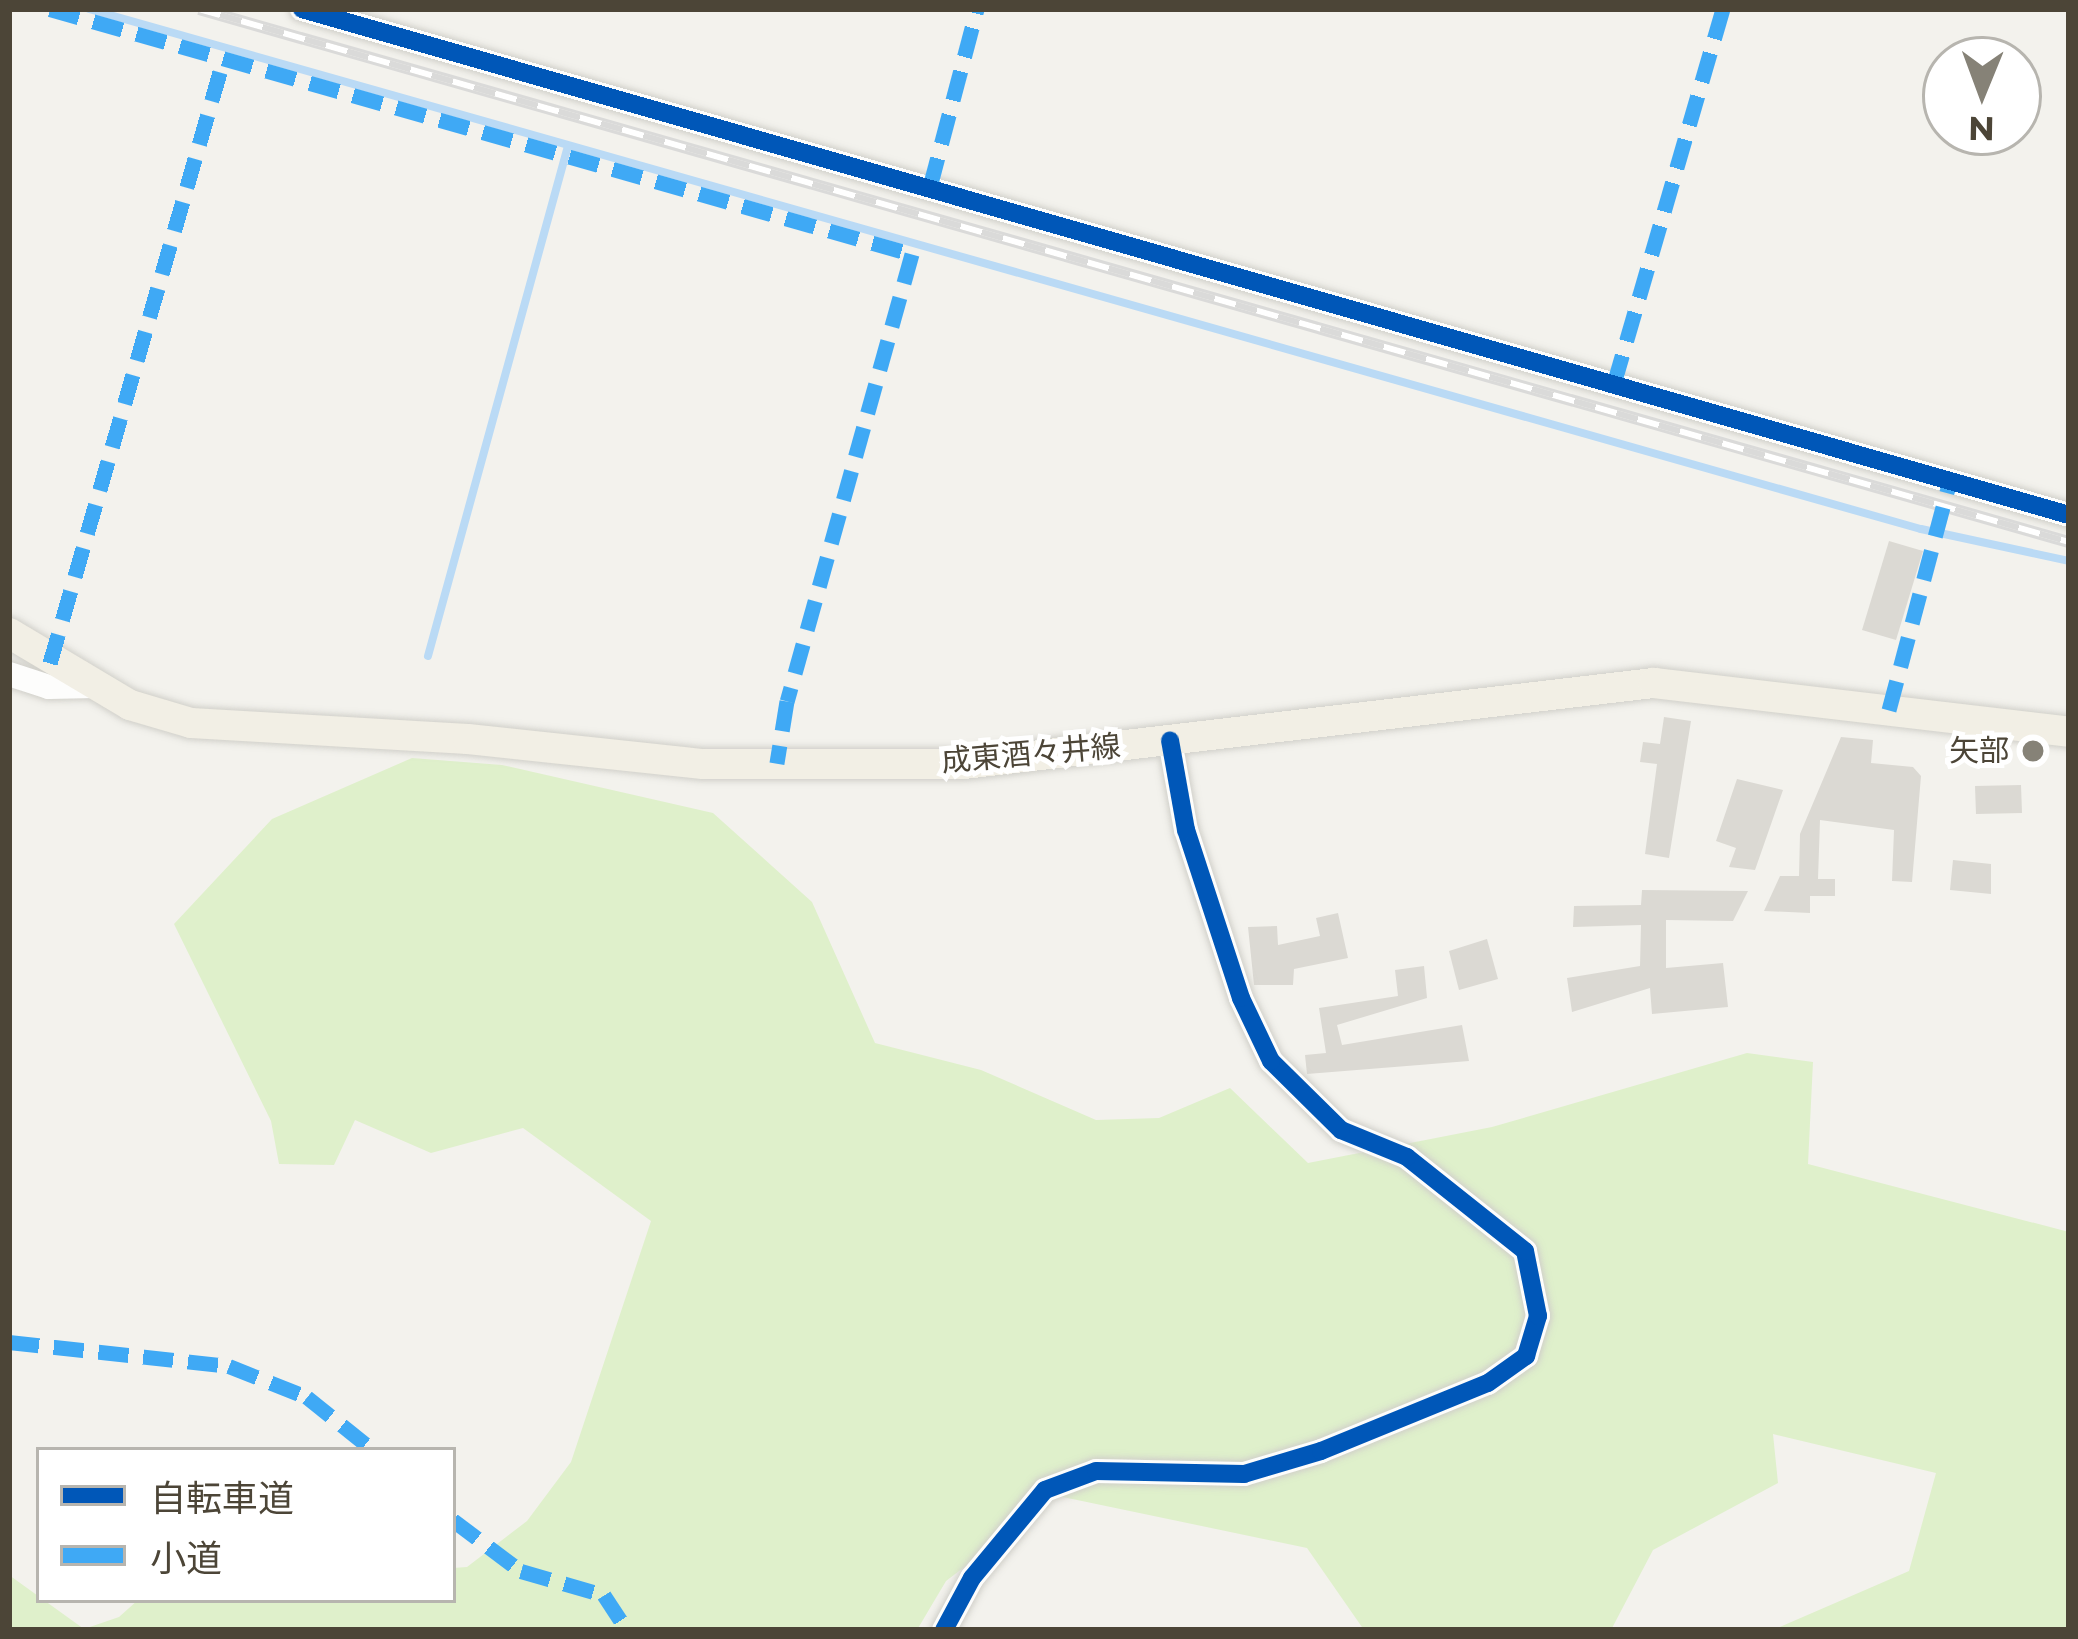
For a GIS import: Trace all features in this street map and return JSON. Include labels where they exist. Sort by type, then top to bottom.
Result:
[{"type":"main road","name":"成東酒々井線","points":[[9,633],[94,686],[191,723],[468,739],[703,764],[964,764],[1654,683],[2069,732]]},
{"type":"street","points":[[302,9],[2069,515]]},
{"type":"street","points":[[9,674],[49,687],[94,686]]},
{"type":"street","points":[[944,1630],[972,1578],[1045,1490],[1096,1471],[1244,1474],[1322,1450],[1488,1383],[1526,1356],[1538,1316],[1525,1251],[1407,1157],[1341,1130],[1271,1061],[1241,998],[1186,830],[1170,740]]},
{"type":"green space","points":[[412,758],[502,765],[713,813],[812,902],[875,1043],[981,1070],[1096,1120],[1159,1118],[1230,1088],[1308,1163],[1492,1127],[1747,1053],[1813,1062],[1808,1164],[2069,1232],[2069,1630],[1773,1630],[1909,1571],[1936,1473],[1773,1434],[1778,1483],[1653,1550],[1611,1630],[1364,1630],[1307,1548],[1058,1496],[946,1581],[917,1630],[9,1630],[9,1575],[36,1594],[36,1603],[48,1603],[84,1629],[119,1617],[135,1603],[456,1603],[456,1568],[467,1567],[527,1521],[571,1462],[651,1221],[523,1128],[431,1153],[355,1120],[334,1165],[279,1164],[271,1121],[174,924],[272,819]]},
{"type":"building","points":[[1889,541],[1923,551],[1896,640],[1862,630]]},
{"type":"building","points":[[1664,717],[1691,721],[1669,858],[1645,854],[1657,764],[1640,762],[1643,742],[1660,744]]},
{"type":"building","points":[[1841,737],[1873,740],[1871,763],[1913,767],[1921,776],[1912,882],[1892,881],[1894,830],[1820,820],[1818,879],[1835,879],[1835,896],[1810,896],[1810,913],[1764,911],[1780,876],[1799,876],[1800,834]]},
{"type":"building","points":[[1737,779],[1783,790],[1755,870],[1729,867],[1736,848],[1716,841]]},
{"type":"building","points":[[2021,785],[2022,813],[1976,814],[1975,786]]},
{"type":"building","points":[[1953,860],[1991,864],[1991,894],[1950,890]]},
{"type":"building","points":[[1642,890],[1748,891],[1733,921],[1666,920],[1666,968],[1723,963],[1728,1007],[1652,1014],[1650,988],[1572,1012],[1567,978],[1640,966],[1641,925],[1573,927],[1574,906],[1641,905]]},
{"type":"building","points":[[1338,913],[1348,958],[1294,969],[1293,985],[1254,985],[1248,927],[1277,926],[1278,945],[1320,936],[1316,918]]},
{"type":"building","points":[[1487,939],[1498,979],[1459,990],[1449,951]]},
{"type":"building","points":[[1424,966],[1427,998],[1337,1025],[1342,1045],[1462,1025],[1469,1061],[1307,1074],[1305,1055],[1326,1053],[1319,1008],[1398,996],[1395,970]]},
{"type":"waterway","points":[[89,9],[1921,529],[2069,561]]},
{"type":"waterway","points":[[428,656],[568,146]]},
{"type":"railway","points":[[199,9],[2069,542]]},
{"type":"marked path","points":[[50,9],[912,254],[787,701],[777,763]]},
{"type":"marked path","points":[[930,187],[977,9]]},
{"type":"marked path","points":[[1614,384],[1723,9]]},
{"type":"marked path","points":[[50,663],[224,58]]},
{"type":"marked path","points":[[1889,710],[1950,481]]},
{"type":"marked path","points":[[9,1342],[229,1366],[307,1397],[369,1447]]},
{"type":"marked path","points":[[456,1522],[521,1571],[604,1595],[627,1630]]},
{"type":"cycle path","points":[[302,9],[2069,515]]},
{"type":"cycle path","points":[[944,1630],[972,1578],[1045,1490],[1096,1471],[1244,1474],[1321,1451],[1488,1383],[1526,1356],[1538,1316],[1525,1251],[1407,1157],[1341,1130],[1271,1061],[1241,998],[1186,830],[1170,740]]},
{"type":"place","name":"矢部","points":[[2033,751]]}]
